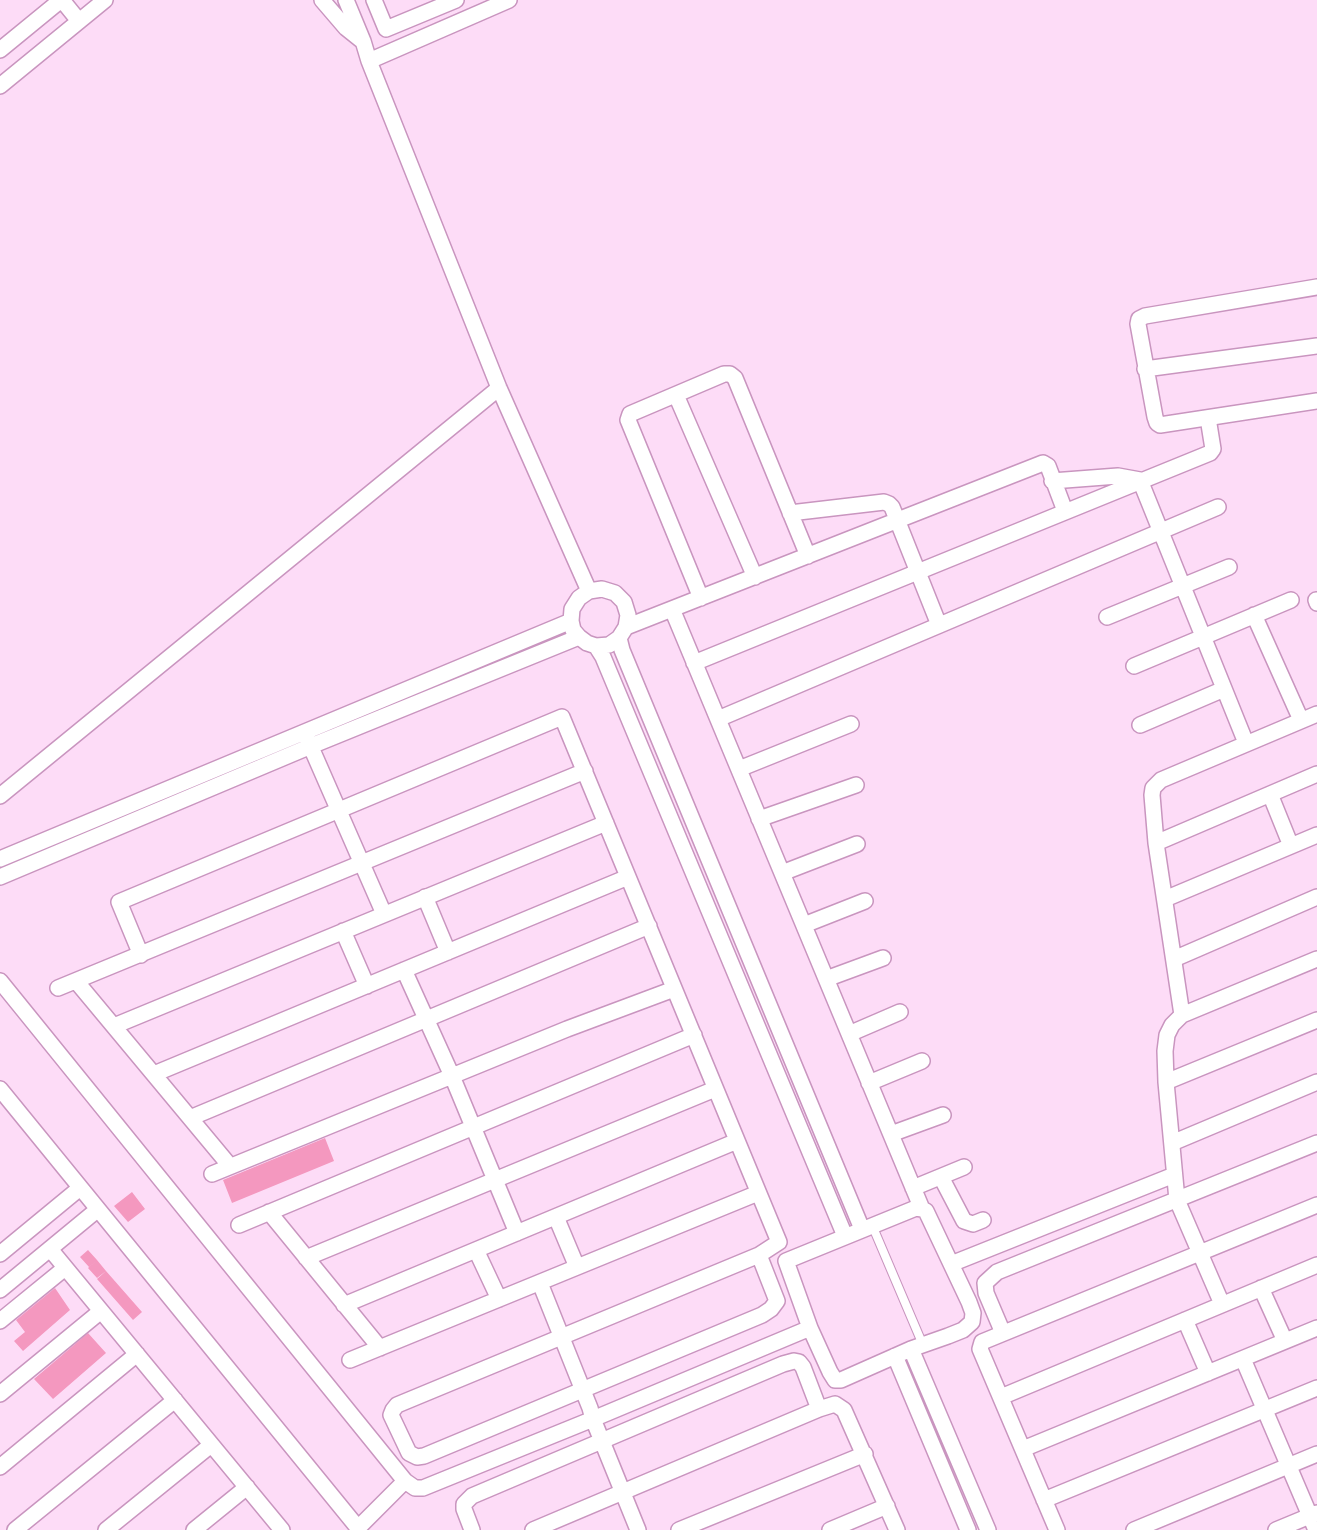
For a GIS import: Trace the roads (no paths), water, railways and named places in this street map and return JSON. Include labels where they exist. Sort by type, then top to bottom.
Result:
[{"type":"street","points":[[0,50],[62,0],[79,21]]},
{"type":"street","points":[[0,86],[105,0]]},
{"type":"street","points":[[322,0],[346,28],[363,41]]},
{"type":"street","points":[[346,0],[499,388],[590,591]]},
{"type":"street","points":[[374,0],[386,29],[456,0]]},
{"type":"street","points":[[369,61],[509,0]]},
{"type":"street","points":[[1317,287],[1142,316],[1138,324],[1155,417],[1158,424],[1162,426],[1317,401]]},
{"type":"street","points":[[1145,370],[1317,346]]},
{"type":"street","points":[[701,598],[628,420],[630,414],[724,374],[730,374],[734,377],[808,556]]},
{"type":"street","points":[[0,796],[499,388]]},
{"type":"street","points":[[676,395],[755,577]]},
{"type":"street","points":[[694,663],[1210,453],[1213,449],[1208,418]]},
{"type":"street","points":[[867,1227],[626,659],[623,633],[628,615],[624,602],[615,593],[602,589],[590,591],[579,598],[572,609],[571,621],[573,630],[579,637],[586,643],[596,646],[608,645],[623,633],[672,609],[1043,463],[1048,466],[1052,481],[1065,511]]},
{"type":"street","points":[[1052,481],[1118,476],[1140,480]]},
{"type":"street","points":[[1140,480],[1246,743]]},
{"type":"street","points":[[790,513],[884,502],[889,504],[892,507],[939,625]]},
{"type":"street","points":[[718,719],[1218,507]]},
{"type":"street","points":[[1107,617],[1228,566]]},
{"type":"street","points":[[1134,666],[1291,600]]},
{"type":"street","points":[[672,609],[913,1188],[973,1313],[972,1322],[963,1330],[895,1356],[841,1380],[835,1380],[810,1328],[786,1261],[916,1208],[922,1209]]},
{"type":"street","points":[[1254,615],[1301,720]]},
{"type":"street","points":[[0,859],[571,621]]},
{"type":"street","points":[[0,877],[311,746],[579,637]]},
{"type":"street","points":[[596,646],[607,666],[845,1236]]},
{"type":"street","points":[[1140,725],[1224,689]]},
{"type":"street","points":[[1182,1015],[1156,843],[1152,795],[1155,785],[1161,780],[1317,714]]},
{"type":"street","points":[[140,955],[119,902],[562,717],[779,1242],[759,1255],[397,1405],[391,1415],[409,1453],[413,1456],[421,1457],[762,1315],[772,1309],[777,1301],[759,1255]]},
{"type":"street","points":[[739,769],[851,724]]},
{"type":"street","points":[[304,732],[340,810],[384,914]]},
{"type":"street","points":[[58,988],[585,771]]},
{"type":"street","points":[[1156,843],[1317,774]]},
{"type":"street","points":[[759,818],[856,785]]},
{"type":"street","points":[[1270,794],[1291,846]]},
{"type":"street","points":[[114,1026],[606,823]]},
{"type":"street","points":[[1165,899],[1317,835]]},
{"type":"street","points":[[782,873],[857,844]]},
{"type":"street","points":[[154,1074],[628,877]]},
{"type":"street","points":[[425,897],[448,952]]},
{"type":"street","points":[[1174,959],[1317,897]]},
{"type":"street","points":[[804,925],[865,902]]},
{"type":"street","points":[[190,1118],[648,926]]},
{"type":"street","points":[[343,931],[368,986]]},
{"type":"street","points":[[826,979],[883,958]]},
{"type":"street","points":[[1222,1304],[1177,1200],[1166,1082],[1165,1051],[1167,1036],[1172,1025],[1182,1015],[1317,959]]},
{"type":"street","points":[[404,970],[474,1127],[517,1233]]},
{"type":"street","points":[[0,981],[405,1481],[415,1488],[422,1488],[593,1419],[810,1328]]},
{"type":"street","points":[[76,981],[230,1166]]},
{"type":"street","points":[[212,1174],[567,1028],[674,989]]},
{"type":"street","points":[[849,1034],[900,1012]]},
{"type":"street","points":[[1166,1082],[1317,1020]]},
{"type":"street","points":[[240,1225],[694,1036]]},
{"type":"street","points":[[870,1084],[922,1061]]},
{"type":"street","points":[[1172,1142],[1317,1082]]},
{"type":"street","points":[[306,1258],[716,1088]]},
{"type":"street","points":[[0,1089],[358,1529],[405,1481]]},
{"type":"street","points":[[891,1134],[942,1114]]},
{"type":"street","points":[[344,1304],[737,1141]]},
{"type":"street","points":[[1004,1333],[986,1293],[985,1283],[997,1272],[1317,1143]]},
{"type":"street","points":[[913,1188],[964,1167]]},
{"type":"street","points":[[951,1264],[1174,1175]]},
{"type":"street","points":[[941,1177],[964,1221],[973,1224],[983,1220]]},
{"type":"street","points":[[0,1254],[80,1188]]},
{"type":"street","points":[[350,1360],[758,1193]]},
{"type":"street","points":[[1057,1530],[980,1348],[984,1341],[1317,1205]]},
{"type":"street","points":[[0,1290],[97,1210]]},
{"type":"street","points":[[269,1212],[380,1348]]},
{"type":"street","points":[[556,1217],[577,1268]]},
{"type":"street","points":[[50,1249],[282,1530]]},
{"type":"street","points":[[476,1250],[499,1300]]},
{"type":"street","points":[[1001,1396],[1317,1265]]},
{"type":"street","points":[[0,1321],[65,1268]]},
{"type":"street","points":[[540,1283],[638,1530]]},
{"type":"street","points":[[1261,1288],[1284,1342]]},
{"type":"street","points":[[0,1394],[101,1311]]},
{"type":"street","points":[[1185,1320],[1208,1373]]},
{"type":"street","points":[[1023,1449],[1317,1328]]},
{"type":"street","points":[[917,1347],[988,1530]]},
{"type":"street","points":[[0,1466],[136,1354]]},
{"type":"street","points":[[895,1356],[968,1530]]},
{"type":"street","points":[[1243,1359],[1289,1466],[1314,1514],[1316,1530]]},
{"type":"street","points":[[472,1530],[464,1509],[466,1502],[472,1496],[767,1370],[794,1361],[799,1362],[803,1367],[819,1409]]},
{"type":"street","points":[[1044,1500],[1317,1388]]},
{"type":"street","points":[[19,1529],[174,1400]]},
{"type":"street","points":[[533,1530],[819,1409],[835,1404],[844,1410],[897,1530]]},
{"type":"street","points":[[106,1530],[211,1445]]},
{"type":"street","points":[[683,1529],[865,1454]]},
{"type":"street","points":[[1134,1530],[1317,1454]]},
{"type":"street","points":[[194,1530],[247,1487]]},
{"type":"street","points":[[830,1530],[887,1506]]},
{"type":"street","points":[[1276,1530],[1314,1514]]},
{"type":"lane","points":[[867,1227],[917,1347]]}]
